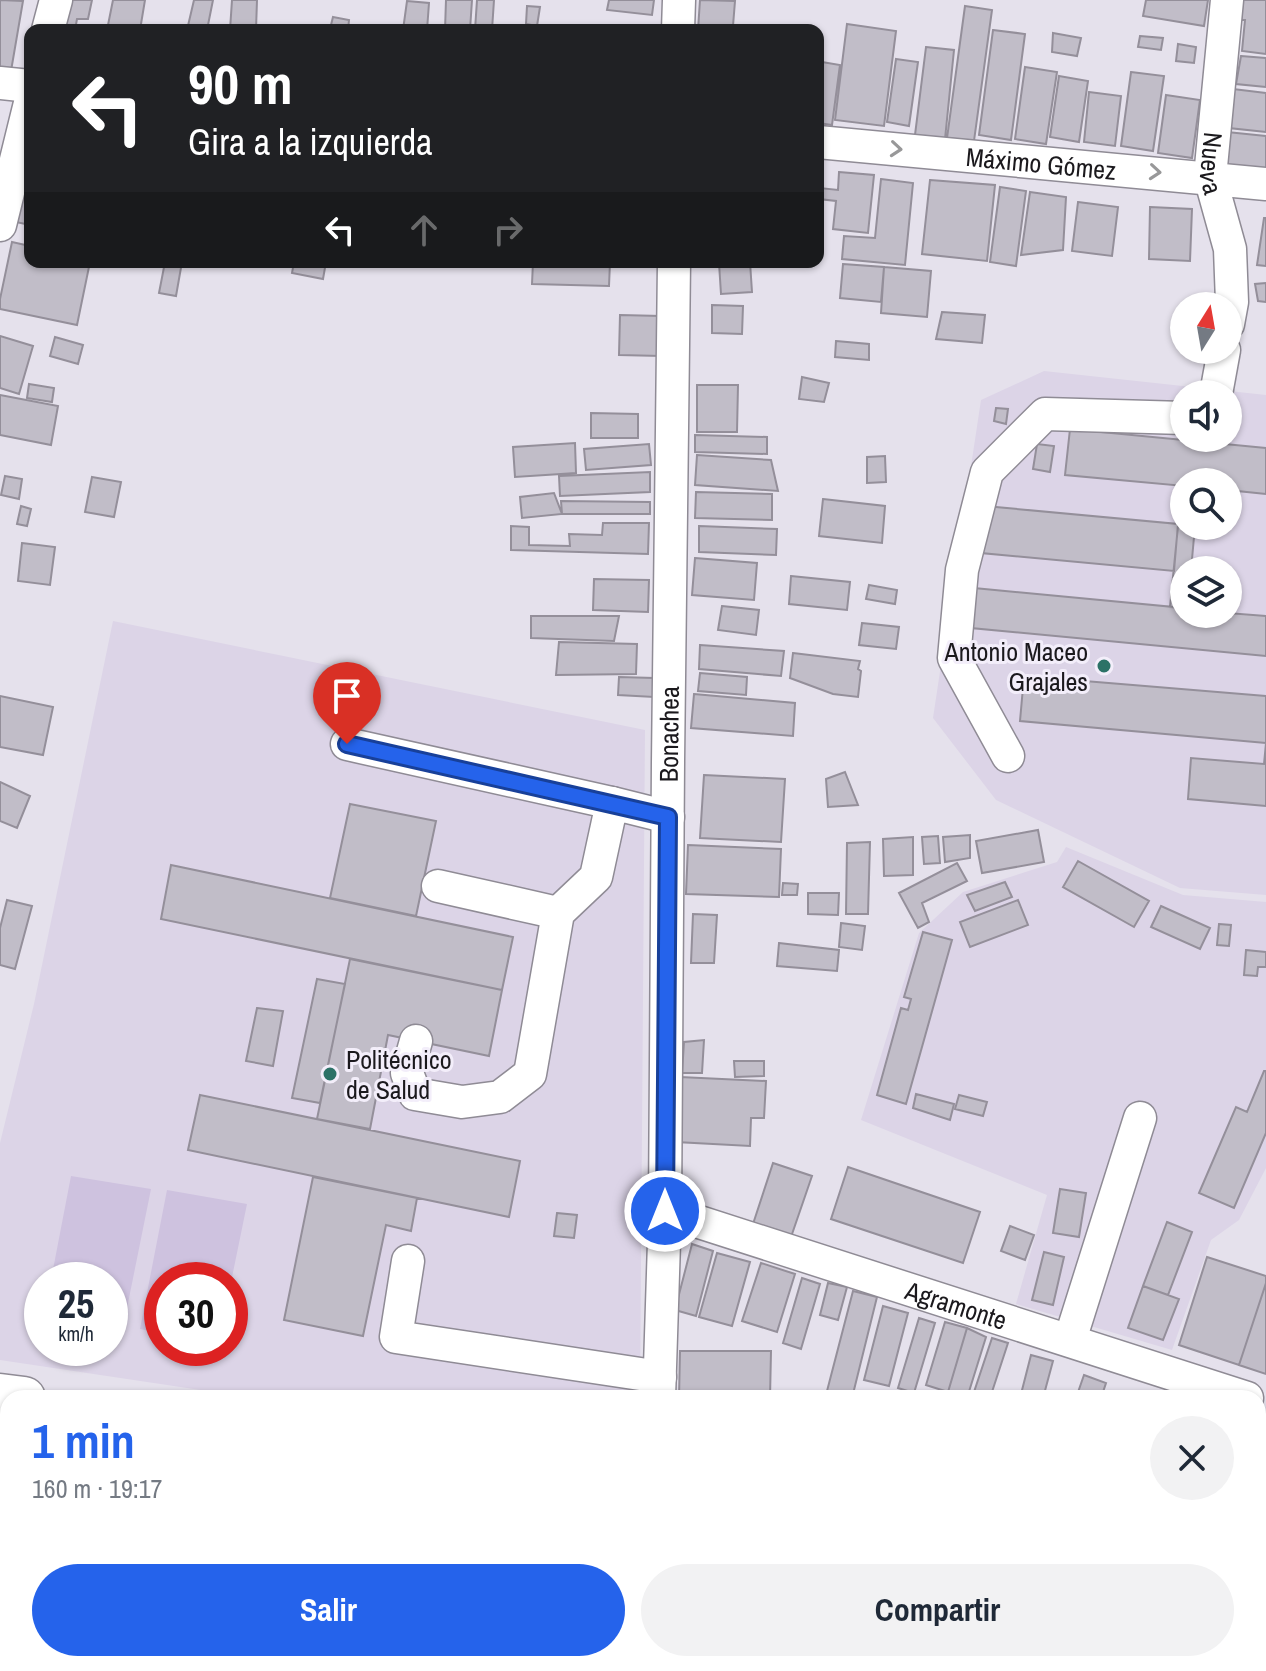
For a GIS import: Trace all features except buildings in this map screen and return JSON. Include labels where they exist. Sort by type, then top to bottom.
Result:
[{"type":"street","points":[[50,24],[56,0]]},
{"type":"street","points":[[678,24],[679,0]]},
{"type":"street","name":"Nueva","points":[[1227,0],[1210,177],[1230,249],[1232,292]]},
{"type":"street","points":[[0,83],[24,85]]},
{"type":"street","points":[[0,225],[24,127]]},
{"type":"street","name":"Máximo Gómez","points":[[824,143],[1266,184]]},
{"type":"street","name":"Bonachea","points":[[660,1387],[665,1211],[674,268]]},
{"type":"street","points":[[1008,756],[954,658],[962,570],[987,472],[1045,414],[1170,418]]},
{"type":"street","points":[[347,744],[668,817]]},
{"type":"street","points":[[416,1041],[407,1073],[415,1094],[462,1102],[500,1097],[530,1074],[558,913],[596,877],[612,803]]},
{"type":"street","points":[[438,886],[558,913]]},
{"type":"street","points":[[1070,1340],[1140,1118]]},
{"type":"street","name":"Agramonte","points":[[665,1211],[1223,1390]]},
{"type":"street","points":[[408,1261],[396,1337],[660,1387]]},
{"type":"shaded area","name":"Antonio Maceo Grajales","points":[[1044,371],[1170,385],[1170,452],[1242,452],[1242,392],[1266,395],[1266,895],[1180,888],[996,800],[933,718],[981,400]]},
{"type":"shaded area","name":"Politécnico de Salud","points":[[113,621],[645,730],[640,1390],[201,1390],[40,1366],[128,1366],[128,1262],[24,1262],[24,1364],[0,1360],[0,1143],[34,1004]]},
{"type":"shaded area","points":[[1066,847],[1183,895],[1266,902],[1266,1168],[1239,1220],[1211,1240],[1172,1350],[1016,1304],[1047,1195],[861,1120],[919,933],[963,892],[1057,862]]},
{"type":"shaded area","points":[[71,1176],[151,1189],[128,1303],[128,1262],[54,1262]]},
{"type":"shaded area","points":[[167,1190],[247,1204],[235,1262],[153,1262]]},
{"type":"shaded area","points":[[144,1308],[144,1330],[140,1329]]},
{"type":"place","name":"Antonio Maceo Grajales","points":[[1104,666]]},
{"type":"place","name":"Politécnico de Salud","points":[[330,1074]]},
{"type":"route","points":[[347,744],[668,817],[665,1211]]}]
